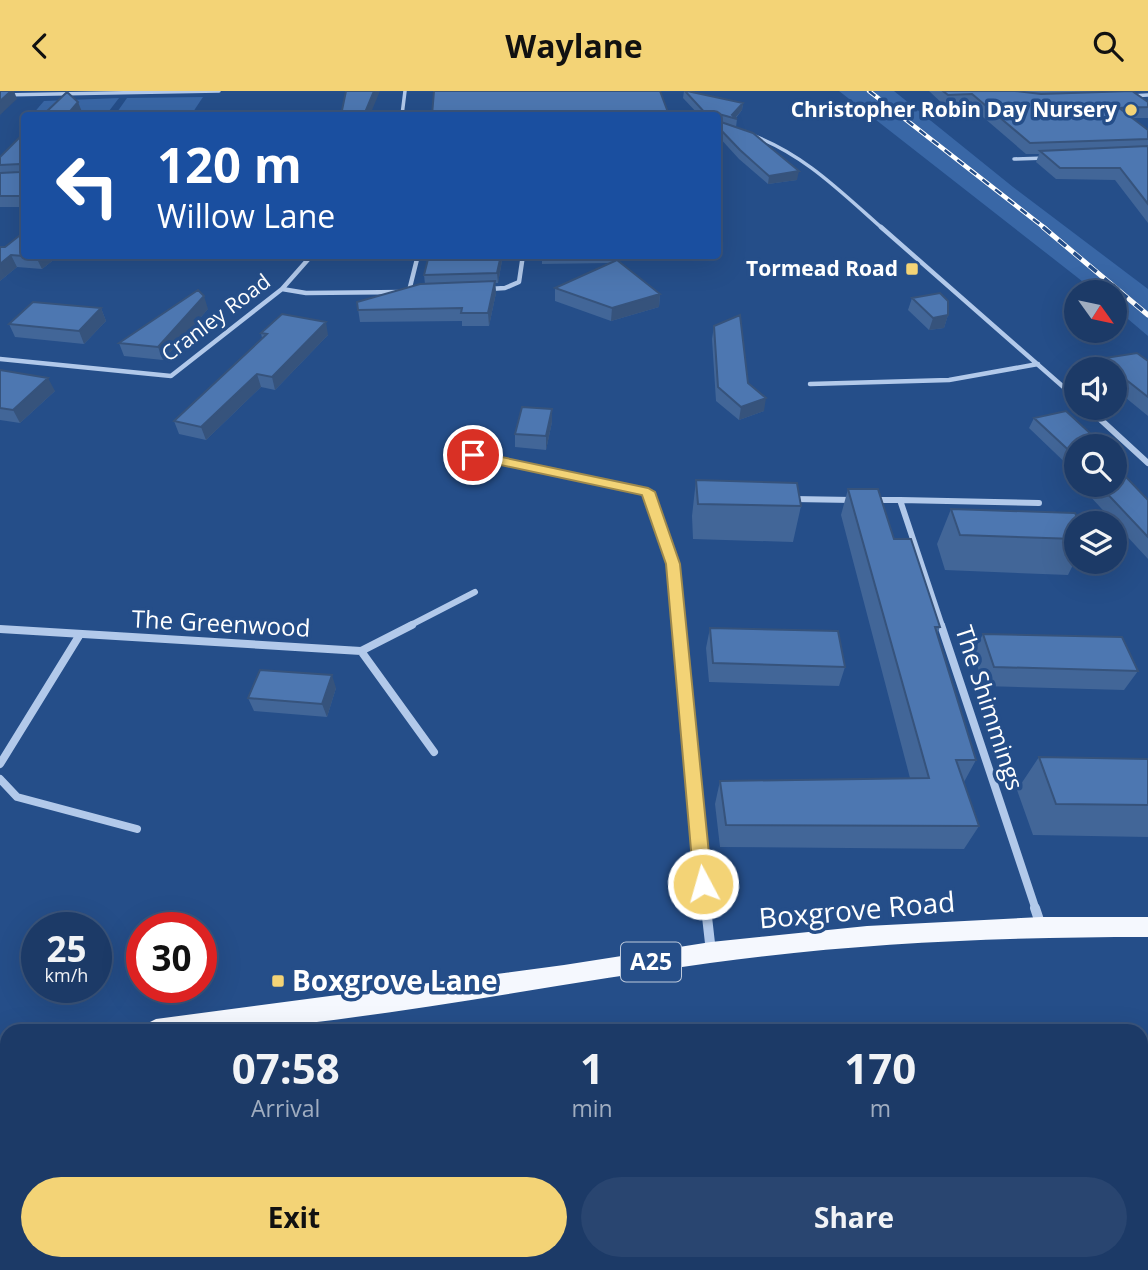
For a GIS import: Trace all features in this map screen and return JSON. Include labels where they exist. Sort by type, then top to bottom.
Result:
[{"type":"main road","name":"Boxgrove Road","points":[[208,1024],[564,976],[711,952],[867,936],[1041,927],[1148,927]]},
{"type":"street","points":[[0,95],[219,91]]},
{"type":"street","points":[[402,112],[405,91]]},
{"type":"street","points":[[1120,97],[1148,95]]},
{"type":"street","points":[[739,131],[778,144],[811,166],[1064,387]]},
{"type":"street","points":[[1014,159],[1054,157]]},
{"type":"street","name":"Cranley Road","points":[[0,359],[171,376],[282,289],[308,259]]},
{"type":"street","points":[[409,291],[417,259]]},
{"type":"street","points":[[477,289],[505,288],[519,282],[522,259]]},
{"type":"street","points":[[282,289],[306,293],[422,291]]},
{"type":"street","points":[[810,384],[949,380],[1038,364]]},
{"type":"street","points":[[1101,420],[1148,463]]},
{"type":"street","points":[[473,455],[648,492],[673,564],[687,733],[711,952]]},
{"type":"street","points":[[789,499],[1039,502]]},
{"type":"street","name":"The Shimmings","points":[[900,500],[1041,927]]},
{"type":"street","points":[[434,751],[361,651],[475,592]]},
{"type":"street","name":"The Greenwood","points":[[0,629],[79,636],[361,651]]},
{"type":"street","points":[[0,765],[79,636]]},
{"type":"street","points":[[0,779],[17,797],[137,829]]},
{"type":"shaded area","points":[[839,91],[894,91],[1013,187],[1148,289],[1148,336],[1127,318],[1127,280],[1081,280]]},
{"type":"shaded area","points":[[203,97],[193,112],[117,112],[127,98]]},
{"type":"shaded area","points":[[119,98],[108,112],[35,112],[44,101]]},
{"type":"building","points":[[0,91],[11,91],[0,101]]},
{"type":"building","points":[[346,91],[374,91],[365,112],[342,112]]},
{"type":"building","points":[[434,91],[660,91],[668,112],[432,112]]},
{"type":"building","points":[[685,91],[743,103],[732,115],[737,119],[721,115],[721,112],[704,112]]},
{"type":"building","points":[[943,91],[1015,91],[1041,94],[1132,91],[1148,102],[1148,107],[1119,108],[1148,130],[1148,139],[1030,143],[972,94],[948,95]]},
{"type":"building","points":[[67,92],[78,102],[70,112],[46,112]]},
{"type":"building","points":[[721,122],[753,133],[799,171],[769,176],[721,130]]},
{"type":"building","points":[[21,136],[21,165],[0,165],[0,157]]},
{"type":"building","points":[[1148,146],[1148,204],[1120,168],[1060,168],[1040,151]]},
{"type":"building","points":[[20,172],[21,196],[0,196],[0,173]]},
{"type":"building","points":[[21,234],[21,256],[11,255],[0,264],[0,247],[5,247]]},
{"type":"building","points":[[428,259],[500,259],[497,273],[424,275]]},
{"type":"building","points":[[617,260],[660,294],[612,308],[555,288]]},
{"type":"building","points":[[495,281],[488,313],[461,313],[462,308],[358,310],[357,302],[420,284]]},
{"type":"building","points":[[198,290],[204,296],[158,347],[119,343]]},
{"type":"building","points":[[940,293],[948,301],[948,315],[933,318],[912,298]]},
{"type":"building","points":[[33,302],[101,308],[79,331],[9,324]]},
{"type":"building","points":[[282,314],[326,322],[272,377],[257,374],[201,427],[174,421],[267,334],[261,333]]},
{"type":"building","points":[[740,315],[748,383],[766,398],[741,407],[718,387],[714,326]]},
{"type":"building","points":[[1137,353],[1148,361],[1148,397],[1127,380],[1127,357],[1112,357]]},
{"type":"building","points":[[0,370],[48,378],[13,410],[0,408]]},
{"type":"building","points":[[522,407],[552,409],[546,436],[515,434]]},
{"type":"building","points":[[1064,411],[1064,420],[1076,420],[1091,434],[1064,434],[1064,446],[1034,418]]},
{"type":"building","points":[[1127,478],[1148,500],[1148,537],[1127,515],[1127,511],[1124,511],[1110,497],[1127,497]]},
{"type":"building","points":[[696,480],[797,483],[801,506],[698,504]]},
{"type":"building","points":[[848,489],[878,489],[894,539],[911,539],[940,627],[935,627],[976,760],[956,760],[979,826],[726,825],[720,781],[929,778]]},
{"type":"building","points":[[951,509],[1064,513],[1064,539],[960,535]]},
{"type":"building","points":[[710,628],[838,631],[845,667],[713,663]]},
{"type":"building","points":[[983,634],[1122,637],[1138,671],[994,667]]},
{"type":"building","points":[[260,670],[332,675],[322,704],[248,698]]},
{"type":"building","points":[[1039,757],[1148,759],[1148,805],[1056,804]]},
{"type":"railway","points":[[869,91],[1046,229]]},
{"type":"railway","points":[[1043,227],[1148,315]]},
{"type":"place","name":"Christopher Robin Day Nursery","points":[[1131,110]]},
{"type":"place","name":"Tormead Road","points":[[912,269]]},
{"type":"place","name":"Boxgrove Lane","points":[[278,981]]},
{"type":"route","points":[[473,455],[648,492],[673,564],[703,884]]}]
